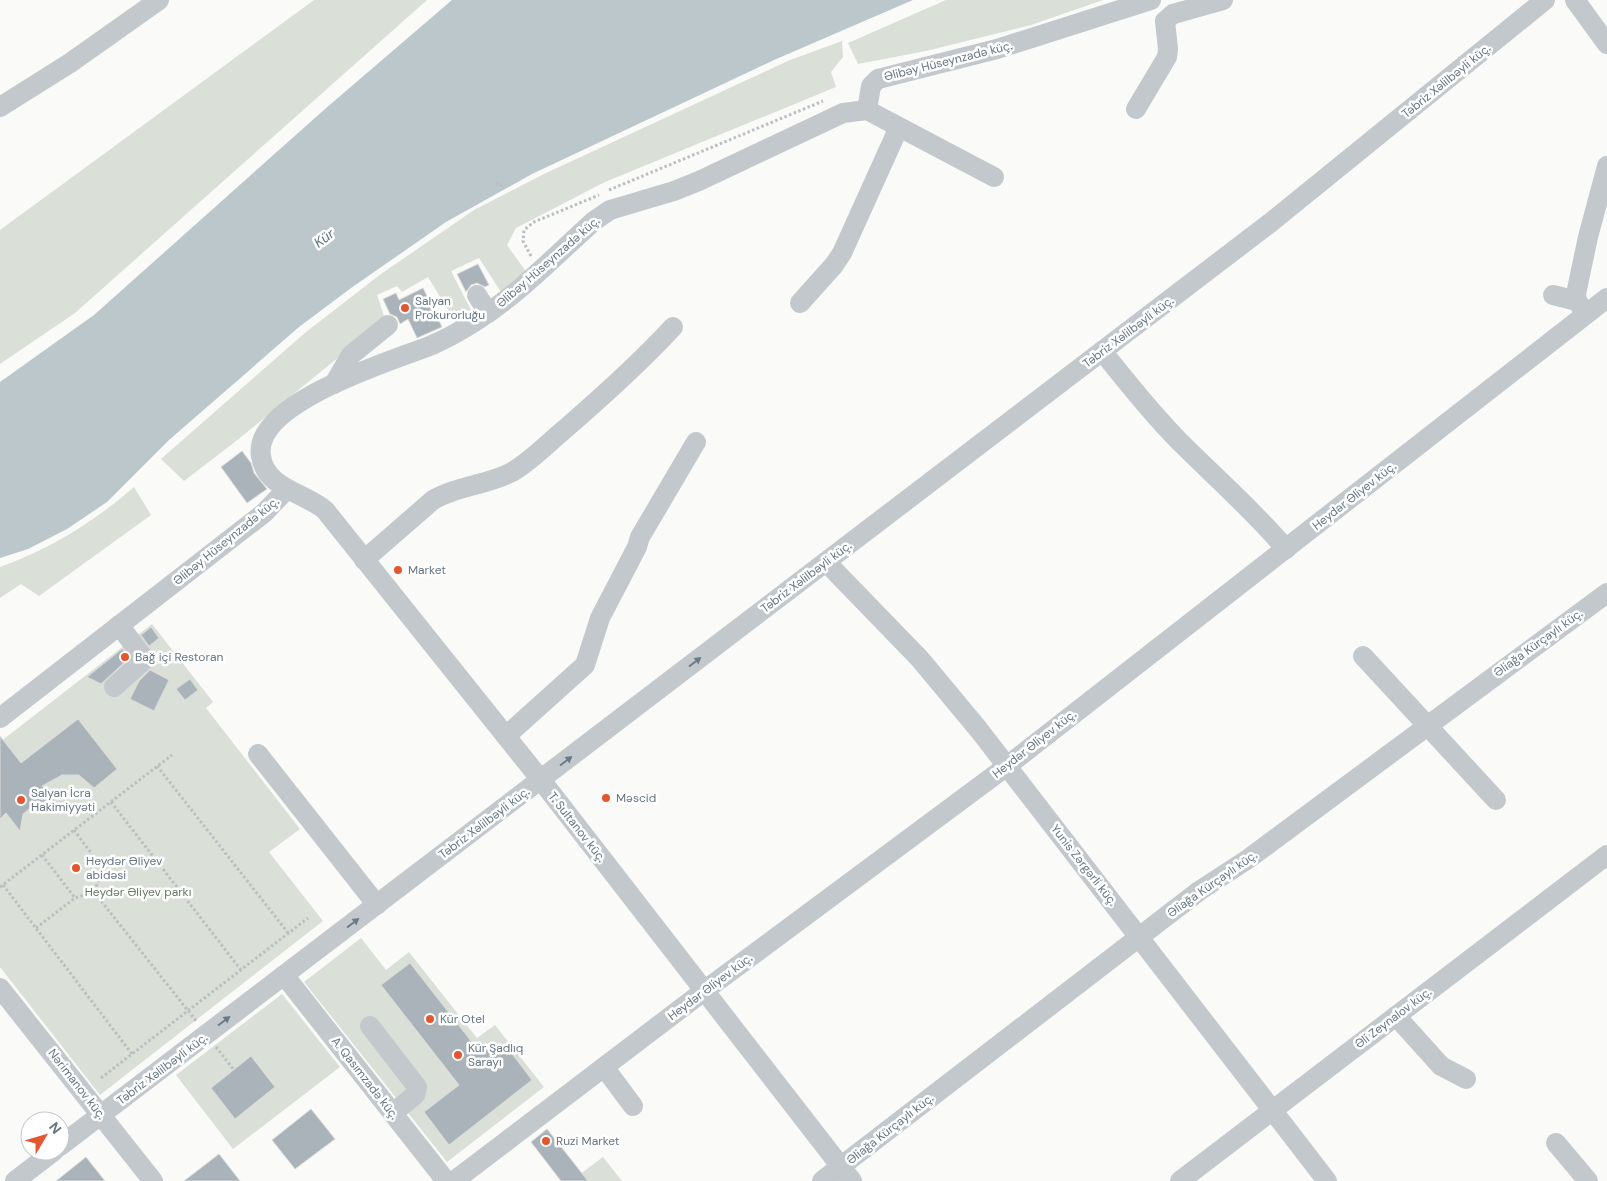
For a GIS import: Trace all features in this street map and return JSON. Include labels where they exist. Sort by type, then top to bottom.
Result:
[{"type":"street","points":[[0,107],[70,63],[159,0]]},
{"type":"street","name":"Əlibəy Hüseynzadə küç.","points":[[0,718],[264,513],[286,490],[264,466],[260,457],[261,443],[267,430],[283,413],[334,384],[435,344],[488,313],[594,221],[610,210],[674,191],[844,112],[867,110],[871,86],[884,77],[997,49],[1151,0]]},
{"type":"street","points":[[1136,109],[1167,57],[1165,21],[1173,14],[1223,0]]},
{"type":"street","name":"Təbriz Xəlilbəyli küç.","points":[[70,1138],[1270,223],[1545,0]]},
{"type":"street","points":[[1575,0],[1607,44]]},
{"type":"street","points":[[867,110],[994,177]]},
{"type":"street","points":[[800,303],[834,265],[842,253],[899,127]]},
{"type":"street","points":[[1582,307],[1576,294],[1588,237],[1607,166]]},
{"type":"street","points":[[477,295],[488,313]]},
{"type":"street","points":[[1553,295],[1582,307]]},
{"type":"street","name":"Heydər Əliyev küç.","points":[[454,1181],[704,991],[1007,766],[1286,549],[1582,307],[1607,298]]},
{"type":"street","points":[[334,384],[351,355],[388,325]]},
{"type":"street","points":[[364,560],[433,500],[445,493],[506,474],[534,455],[635,368],[673,327]]},
{"type":"street","points":[[1102,351],[1156,417],[1262,520],[1286,549]]},
{"type":"street","points":[[506,736],[585,666],[608,599],[637,547],[640,537],[696,442]]},
{"type":"street","name":"T. Sultanov küç.","points":[[286,490],[314,501],[325,510],[541,780],[847,1174]]},
{"type":"street","name":"Yunis Zərgərli küç.","points":[[826,562],[920,659],[1007,766],[1327,1181]]},
{"type":"street","name":"Əliağa Kürçaylı küç.","points":[[822,1181],[847,1174],[1138,937],[1200,891],[1248,859],[1607,593]]},
{"type":"street","points":[[114,687],[140,666],[143,661],[143,657],[119,625]]},
{"type":"street","points":[[1363,656],[1496,800]]},
{"type":"street","points":[[258,754],[377,905]]},
{"type":"street","name":"Əli Zeynalov küç.","points":[[1180,1181],[1607,855]]},
{"type":"street","name":"A. Qasımzadə küç.","points":[[284,976],[446,1181]]},
{"type":"street","name":"Nərimanov küç.","points":[[0,988],[153,1181]]},
{"type":"street","points":[[1396,1016],[1441,1066],[1466,1079]]},
{"type":"street","points":[[370,1026],[417,1087],[414,1096],[393,1113]]},
{"type":"street","points":[[604,1067],[633,1106]]},
{"type":"street","points":[[1556,1143],[1588,1181]]},
{"type":"street","points":[[15,1181],[36,1175],[46,1161]]},
{"type":"path","points":[[540,269],[523,241],[524,230],[534,222],[829,99]]},
{"type":"path","points":[[496,183],[505,187]]},
{"type":"path","points":[[132,1054],[36,928],[1,886],[172,755]]},
{"type":"path","points":[[157,766],[289,934]]},
{"type":"path","points":[[111,802],[241,970]]},
{"type":"path","points":[[74,830],[103,869],[94,892]]},
{"type":"path","points":[[42,855],[75,898]]},
{"type":"path","points":[[36,928],[75,898],[94,892]]},
{"type":"path","points":[[94,892],[234,1070]]},
{"type":"path","points":[[101,1078],[308,918]]},
{"type":"green space","points":[[314,0],[427,0],[75,313],[0,364],[0,230]]},
{"type":"green space","points":[[946,0],[1103,0],[1031,25],[926,51],[858,64],[848,43]]},
{"type":"green space","points":[[842,41],[843,57],[831,72],[836,87],[605,182],[516,228],[507,245],[527,273],[501,292],[479,258],[451,271],[472,312],[456,323],[428,277],[402,292],[397,286],[377,295],[385,319],[240,438],[184,481],[161,459],[306,332],[381,274],[474,210],[544,174],[790,60]]},
{"type":"green space","points":[[134,487],[151,515],[39,596],[21,584],[0,598],[0,567],[36,552],[71,533],[103,512]]},
{"type":"green space","name":"Heydər Əliyev parkı","points":[[152,624],[213,702],[206,708],[300,829],[269,852],[323,921],[100,1095],[0,967],[0,742]]},
{"type":"green space","points":[[361,938],[386,970],[409,952],[477,1038],[495,1025],[544,1087],[447,1162],[304,982]]},
{"type":"green space","points":[[282,994],[340,1067],[233,1149],[176,1075]]},
{"type":"green space","points":[[603,1157],[622,1181],[571,1181]]},
{"type":"water","name":"Kür","points":[[452,0],[913,0],[774,60],[532,174],[446,222],[351,288],[299,327],[169,440],[107,502],[67,529],[28,549],[0,558],[0,382],[94,315],[325,109]]},
{"type":"building","points":[[478,264],[489,285],[485,287],[477,283],[471,285],[466,292],[457,274]]},
{"type":"building","points":[[423,288],[442,327],[417,338],[408,319],[400,324],[397,317],[390,314],[383,299],[396,293],[399,300]]},
{"type":"building","points":[[242,451],[251,463],[254,473],[267,489],[247,503],[221,467]]},
{"type":"building","points":[[151,627],[159,638],[149,646],[141,635]]},
{"type":"building","points":[[122,649],[129,658],[101,684],[87,677]]},
{"type":"building","points":[[150,670],[169,680],[154,711],[130,699],[139,681]]},
{"type":"building","points":[[190,679],[198,690],[185,700],[176,689]]},
{"type":"building","points":[[78,719],[117,769],[94,788],[79,775],[62,775],[42,786],[56,802],[38,802],[23,814],[20,831],[6,813],[0,819],[0,736],[21,763]]},
{"type":"building","points":[[410,963],[478,1050],[487,1044],[495,1055],[506,1046],[532,1080],[449,1145],[424,1112],[459,1085],[381,985]]},
{"type":"building","points":[[251,1056],[275,1087],[235,1119],[211,1088]]},
{"type":"building","points":[[311,1109],[335,1139],[295,1169],[272,1140]]},
{"type":"building","points":[[547,1129],[588,1181],[561,1181],[531,1142]]},
{"type":"building","points":[[219,1154],[240,1181],[184,1181]]},
{"type":"building","points":[[86,1157],[105,1181],[56,1181]]},
{"type":"place","name":"Salyan Prokurorluğu","points":[[405,308]]},
{"type":"place","name":"Market","points":[[398,570]]},
{"type":"place","name":"Bağ içi Restoran","points":[[125,657]]},
{"type":"place","name":"Məscid","points":[[606,798]]},
{"type":"place","name":"Salyan İcra Hakimiyyəti","points":[[21,800]]},
{"type":"place","name":"Heydər Əliyev abidəsi","points":[[76,868]]},
{"type":"place","name":"Kür Otel","points":[[430,1019]]},
{"type":"place","name":"Kür Şadlıq Sarayı","points":[[458,1055]]},
{"type":"place","name":"Ruzi Market","points":[[546,1141]]}]
